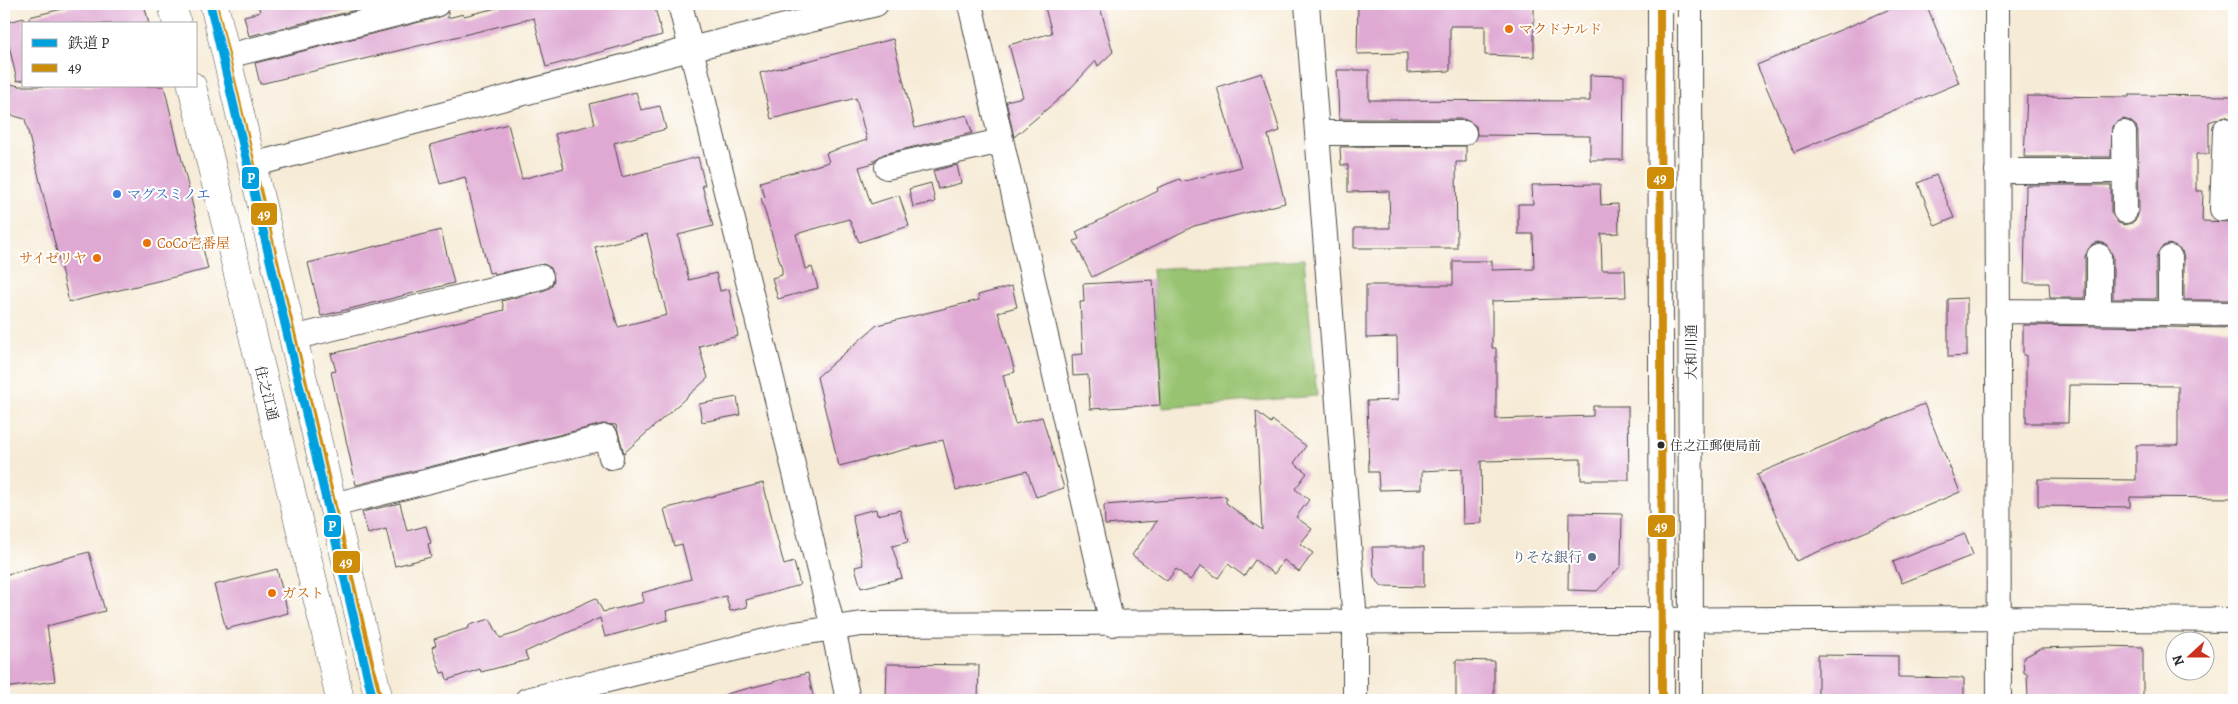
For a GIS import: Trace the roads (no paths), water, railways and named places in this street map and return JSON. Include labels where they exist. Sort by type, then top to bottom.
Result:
[{"type":"main road","points":[[172,4],[176,22]]},
{"type":"main road","points":[[214,4],[379,700]]},
{"type":"main road","name":"住之江通","points":[[192,88],[326,634],[340,700]]},
{"type":"street","points":[[227,56],[437,4]]},
{"type":"street","points":[[680,4],[833,628],[848,700]]},
{"type":"street","points":[[252,165],[690,49],[876,4]]},
{"type":"street","points":[[970,4],[1112,624]]},
{"type":"street","points":[[1307,4],[1355,622],[1355,700]]},
{"type":"street","points":[[1660,4],[1662,700]]},
{"type":"street","name":"大和川通","points":[[1690,4],[1691,700]]},
{"type":"street","points":[[1997,4],[1999,700]]},
{"type":"street","points":[[2222,209],[2229,169],[2225,130]]},
{"type":"street","points":[[1317,133],[1464,133]]},
{"type":"street","points":[[2124,133],[2124,211]]},
{"type":"street","points":[[887,167],[1001,141]]},
{"type":"street","points":[[1997,171],[2124,171]]},
{"type":"street","points":[[2099,256],[2099,312]]},
{"type":"street","points":[[2170,258],[2170,313]]},
{"type":"street","points":[[294,338],[541,277]]},
{"type":"street","points":[[1997,311],[2234,314]]},
{"type":"street","points":[[333,506],[606,437],[611,457]]},
{"type":"street","points":[[527,700],[794,634],[862,624],[1999,618],[2234,620]]},
{"type":"rail line","name":"P","points":[[210,4],[373,700]]},
{"type":"place","name":"マクドナルド","points":[[1509,29]]},
{"type":"place","name":"マグスミノエ","points":[[117,194]]},
{"type":"place","name":"CoCo壱番屋","points":[[147,243]]},
{"type":"place","name":"サイゼリヤ","points":[[97,258]]},
{"type":"place","name":"住之江郵便局前","points":[[1661,445]]},
{"type":"place","name":"りそな銀行","points":[[1592,557]]},
{"type":"place","name":"ガスト","points":[[272,593]]}]
